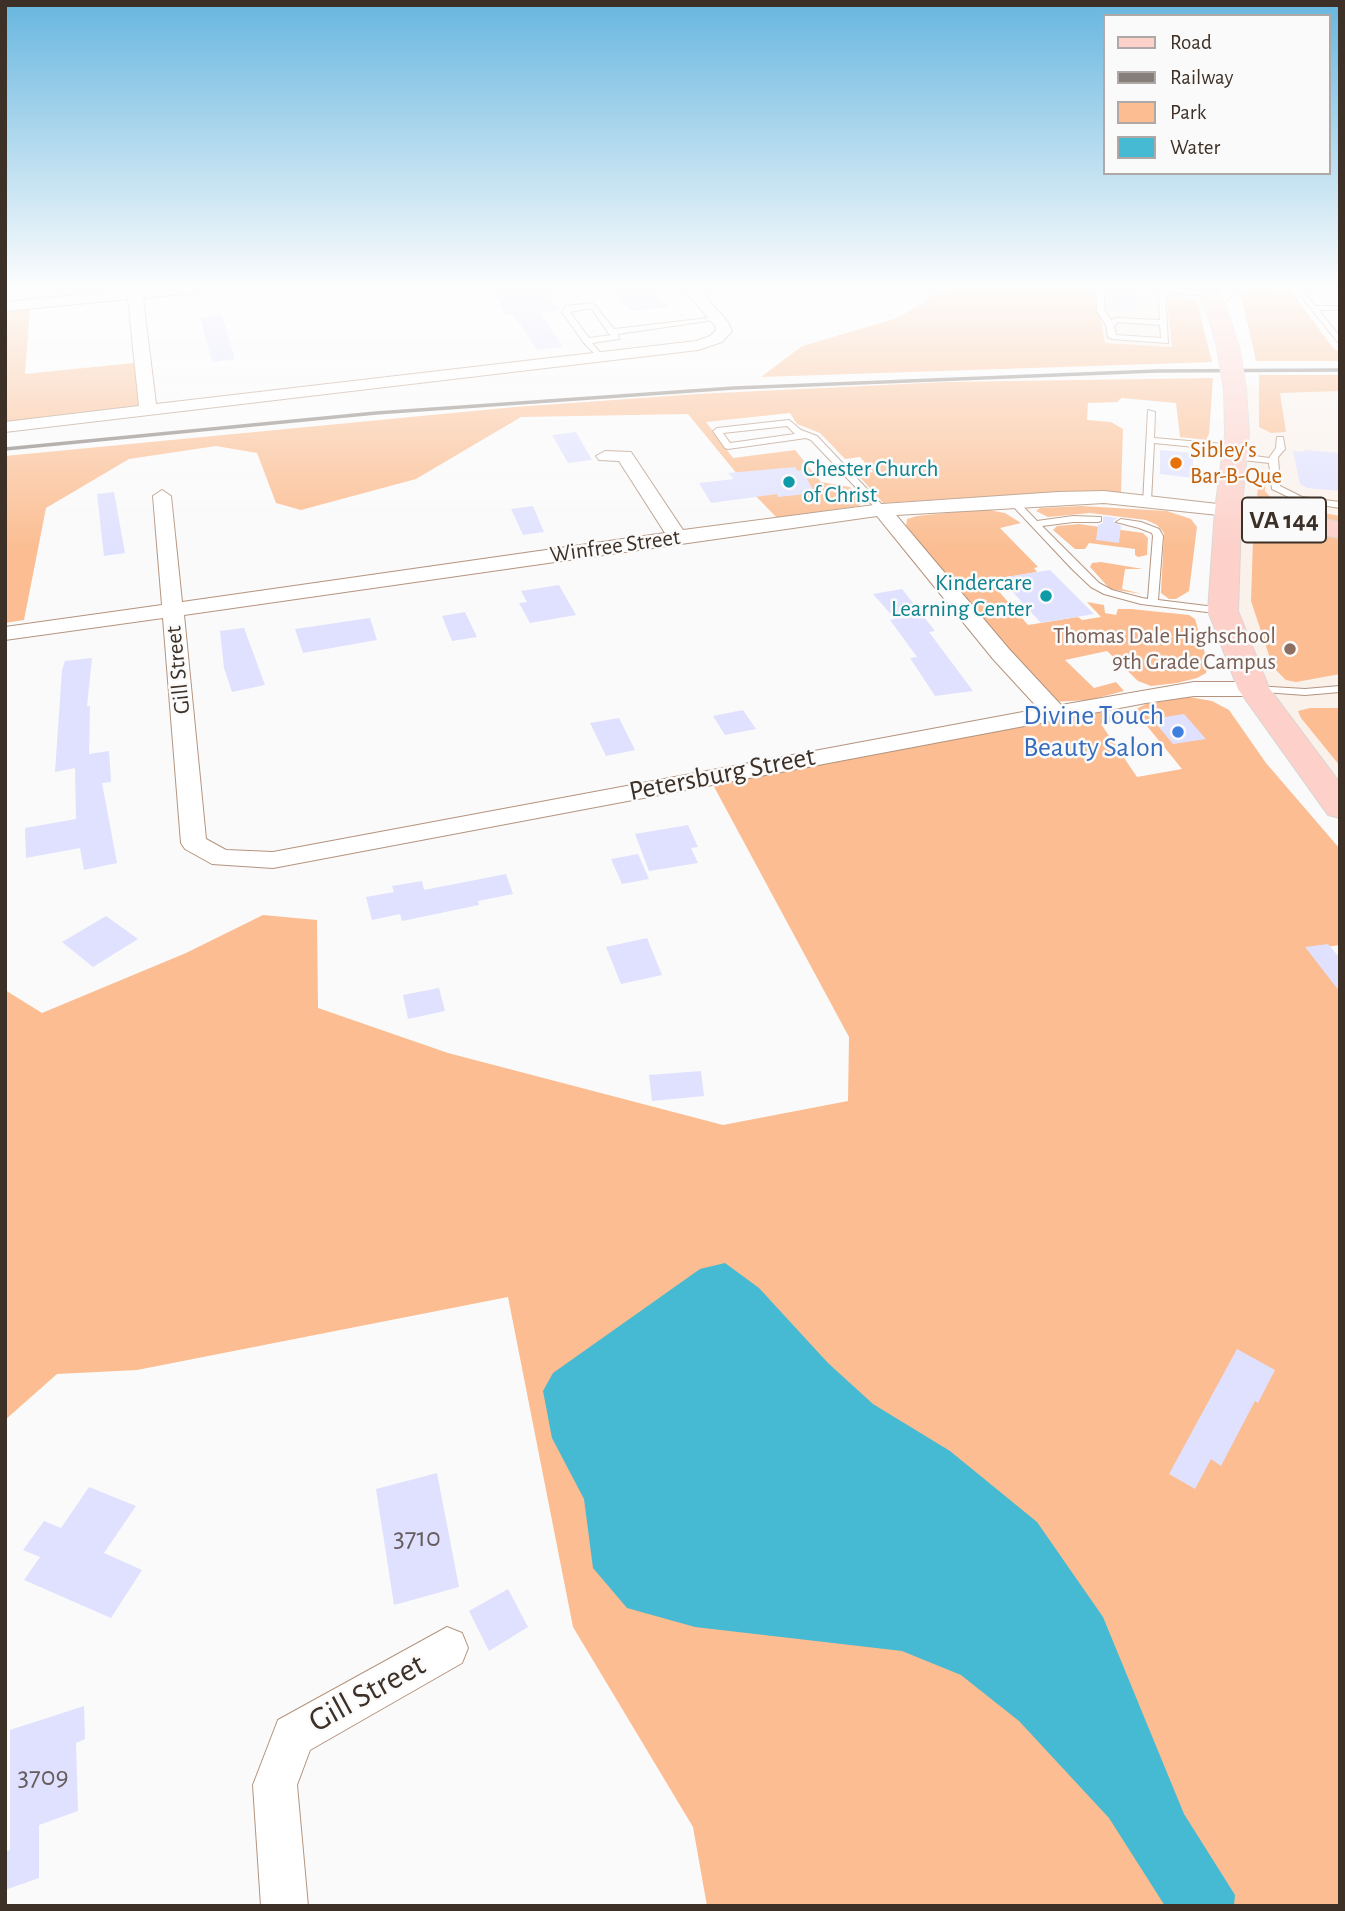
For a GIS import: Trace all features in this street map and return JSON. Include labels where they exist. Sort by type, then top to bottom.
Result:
[{"type":"main road","points":[[1233,374],[1235,389],[1234,452],[1223,611],[1254,689],[1340,807]]},
{"type":"main road","name":"VA 144","points":[[1228,510],[1340,530]]},
{"type":"street","points":[[144,374],[148,409]]},
{"type":"street","points":[[5,427],[444,374]]},
{"type":"street","points":[[605,456],[625,456],[677,537]]},
{"type":"street","name":"Gill Street","points":[[162,496],[194,843]]},
{"type":"street","name":"Winfree Street","points":[[5,634],[881,510],[1104,498],[1228,510]]},
{"type":"street","points":[[881,510],[1001,654],[1054,712]]},
{"type":"street","name":"Petersburg Street","points":[[194,843],[221,859],[273,860],[1054,712],[1194,689],[1254,689]]},
{"type":"street","name":"Gill Street","points":[[285,1906],[275,1785],[293,1735],[447,1648]]},
{"type":"lane","points":[[1146,501],[1152,412]]},
{"type":"lane","points":[[807,435],[728,446],[717,431],[789,423],[798,432],[807,435],[814,438],[881,510]]},
{"type":"lane","points":[[1280,439],[1281,449],[1273,456],[1275,487],[1300,499],[1340,505]]},
{"type":"lane","points":[[1150,440],[1234,452],[1273,461]]},
{"type":"lane","points":[[1013,501],[1096,585],[1124,597],[1223,611]]},
{"type":"lane","points":[[1035,524],[1098,519]]},
{"type":"lane","points":[[1121,522],[1141,525],[1156,531],[1158,536],[1153,602]]},
{"type":"lane","points":[[1254,689],[1306,692],[1340,689]]},
{"type":"shaded area","name":"Thomas Dale Highschool 9th Grade Campus","points":[[1234,382],[1287,391],[1340,389],[1340,804],[1255,688],[1224,611]]},
{"type":"green space","points":[[5,374],[144,374],[148,406],[5,426]]},
{"type":"green space","points":[[765,374],[846,374],[761,377]]},
{"type":"green space","points":[[1259,375],[1340,375],[1340,391],[1280,393],[1286,432],[1271,433],[1259,427]]},
{"type":"green space","points":[[1213,378],[1209,434],[1206,440],[1180,437],[1176,403],[1122,398],[1117,402],[1088,403],[1087,420],[1111,422],[1123,429],[1121,492],[1027,494],[883,503],[858,475],[873,472],[860,457],[845,459],[820,433],[797,424],[790,413],[706,422],[733,458],[795,450],[821,482],[850,487],[863,501],[859,506],[777,518],[751,491],[688,414],[521,417],[416,479],[301,510],[276,503],[257,453],[216,446],[129,459],[46,508],[24,620],[5,623],[5,456],[515,407],[697,394],[946,382]]},
{"type":"green space","points":[[1261,472],[1266,474],[1265,491],[1277,504],[1340,516],[1340,523],[1282,512],[1264,505],[1257,495]]},
{"type":"green space","points":[[1082,506],[1167,511],[1191,519],[1197,527],[1189,591],[1176,599],[1169,599],[1161,593],[1164,533],[1157,525],[1146,520],[1090,513],[1048,517],[1036,511],[1040,508]]},
{"type":"green space","points":[[984,509],[1005,513],[1021,523],[1000,528],[1038,567],[1034,568],[1037,572],[989,580],[1028,625],[1078,617],[1082,620],[1101,617],[1087,602],[1104,605],[1105,613],[1116,615],[1118,609],[1131,609],[1189,615],[1195,619],[1208,664],[1206,673],[1177,683],[1151,686],[1138,681],[1107,651],[1065,660],[1094,688],[1116,682],[1124,691],[1089,700],[1053,702],[918,547],[906,526],[907,519],[917,516]]},
{"type":"green space","points":[[1079,524],[1143,533],[1148,538],[1147,555],[1138,557],[1135,555],[1135,549],[1089,543],[1085,549],[1075,549],[1053,530],[1057,526]]},
{"type":"green space","points":[[1267,527],[1340,537],[1340,674],[1296,682],[1286,680],[1273,667],[1251,601],[1253,539],[1257,531]]},
{"type":"green space","points":[[1092,563],[1143,569],[1125,569],[1122,589],[1142,594],[1110,589],[1090,567]]},
{"type":"green space","points":[[1189,697],[1212,701],[1229,710],[1266,763],[1340,849],[1340,945],[1326,947],[1340,968],[1340,1906],[707,1906],[693,1827],[573,1627],[508,1297],[137,1370],[57,1374],[5,1420],[5,990],[42,1013],[186,953],[263,915],[317,920],[318,1008],[448,1053],[723,1125],[848,1101],[849,1037],[712,783],[1098,712],[1118,717],[1115,721],[1101,724],[1137,777],[1182,769],[1136,709],[1146,704]]},
{"type":"green space","points":[[1310,708],[1340,708],[1340,766],[1301,718],[1298,711]]},
{"type":"water","points":[[725,1263],[759,1288],[828,1363],[873,1404],[950,1451],[1037,1522],[1103,1617],[1184,1814],[1235,1895],[1234,1906],[1165,1906],[1109,1818],[1019,1721],[961,1675],[902,1651],[695,1627],[627,1608],[593,1568],[584,1499],[552,1438],[543,1391],[553,1373],[700,1269]]},
{"type":"building","points":[[576,432],[592,460],[568,463],[552,435]]},
{"type":"building","name":"Sibley's Bar-B-Que","points":[[1160,450],[1193,453],[1193,478],[1160,474]]},
{"type":"building","points":[[1304,450],[1340,453],[1340,491],[1307,488],[1300,484],[1293,451],[1305,452]]},
{"type":"building","points":[[795,467],[798,471],[802,470],[815,493],[778,497],[777,494],[711,503],[699,483],[734,479],[728,473]]},
{"type":"building","points":[[114,492],[125,553],[104,556],[97,494]]},
{"type":"building","points":[[533,506],[544,532],[523,535],[511,509]]},
{"type":"building","points":[[1103,516],[1118,518],[1113,521],[1121,526],[1119,543],[1096,540],[1098,525],[1103,523]]},
{"type":"building","name":"Kindercare Learning Center","points":[[1050,570],[1094,614],[1041,623],[1000,578]]},
{"type":"building","points":[[559,585],[576,615],[530,623],[519,603],[527,602],[521,591]]},
{"type":"building","points":[[902,589],[935,631],[929,632],[973,691],[935,696],[910,658],[917,657],[890,620],[895,619],[873,594]]},
{"type":"building","points":[[465,612],[477,637],[452,641],[442,616]]},
{"type":"building","points":[[370,618],[377,640],[303,653],[295,629]]},
{"type":"building","points":[[244,628],[265,685],[232,692],[224,668],[220,631]]},
{"type":"building","points":[[92,658],[87,706],[90,706],[89,754],[109,751],[111,782],[102,783],[117,863],[84,870],[80,848],[26,858],[25,828],[76,819],[75,768],[55,772],[62,670],[65,661]]},
{"type":"building","points":[[743,710],[756,729],[725,735],[713,716]]},
{"type":"building","name":"Divine Touch Beauty Salon","points":[[1184,714],[1206,739],[1173,744],[1152,719]]},
{"type":"building","points":[[619,718],[635,750],[606,756],[590,723]]},
{"type":"building","points":[[688,825],[698,847],[691,848],[698,863],[649,871],[635,834]]},
{"type":"building","points":[[638,854],[649,879],[622,884],[611,859]]},
{"type":"building","points":[[506,874],[513,894],[478,901],[479,905],[402,921],[400,914],[372,920],[366,897],[394,892],[392,886],[422,881],[424,890]]},
{"type":"building","points":[[106,916],[138,939],[93,967],[62,942]]},
{"type":"building","points":[[647,938],[662,975],[621,984],[606,947]]},
{"type":"building","points":[[1328,944],[1340,958],[1340,992],[1305,947]]},
{"type":"building","points":[[439,988],[445,1011],[408,1019],[403,995]]},
{"type":"building","points":[[701,1071],[704,1096],[652,1101],[649,1075]]},
{"type":"building","points":[[1237,1349],[1275,1370],[1258,1403],[1255,1401],[1221,1466],[1211,1459],[1195,1489],[1169,1474]]},
{"type":"building","points":[[437,1473],[459,1587],[394,1605],[376,1489]]},
{"type":"building","points":[[89,1487],[136,1506],[104,1553],[142,1570],[111,1618],[24,1580],[40,1557],[23,1550],[44,1521],[61,1528]]},
{"type":"building","points":[[508,1589],[528,1627],[489,1651],[469,1611]]},
{"type":"building","points":[[84,1706],[85,1739],[76,1743],[78,1811],[39,1825],[39,1878],[5,1890],[5,1852],[10,1850],[10,1730]]},
{"type":"railway","points":[[5,449],[376,413],[734,388],[1077,374]]},
{"type":"place","name":"Sibley's Bar-B-Que","points":[[1176,463]]},
{"type":"place","name":"Chester Church of Christ","points":[[789,482]]},
{"type":"place","name":"Kindercare Learning Center","points":[[1046,596]]},
{"type":"place","name":"Thomas Dale Highschool 9th Grade Campus","points":[[1290,649]]},
{"type":"place","name":"Divine Touch Beauty Salon","points":[[1178,732]]}]
